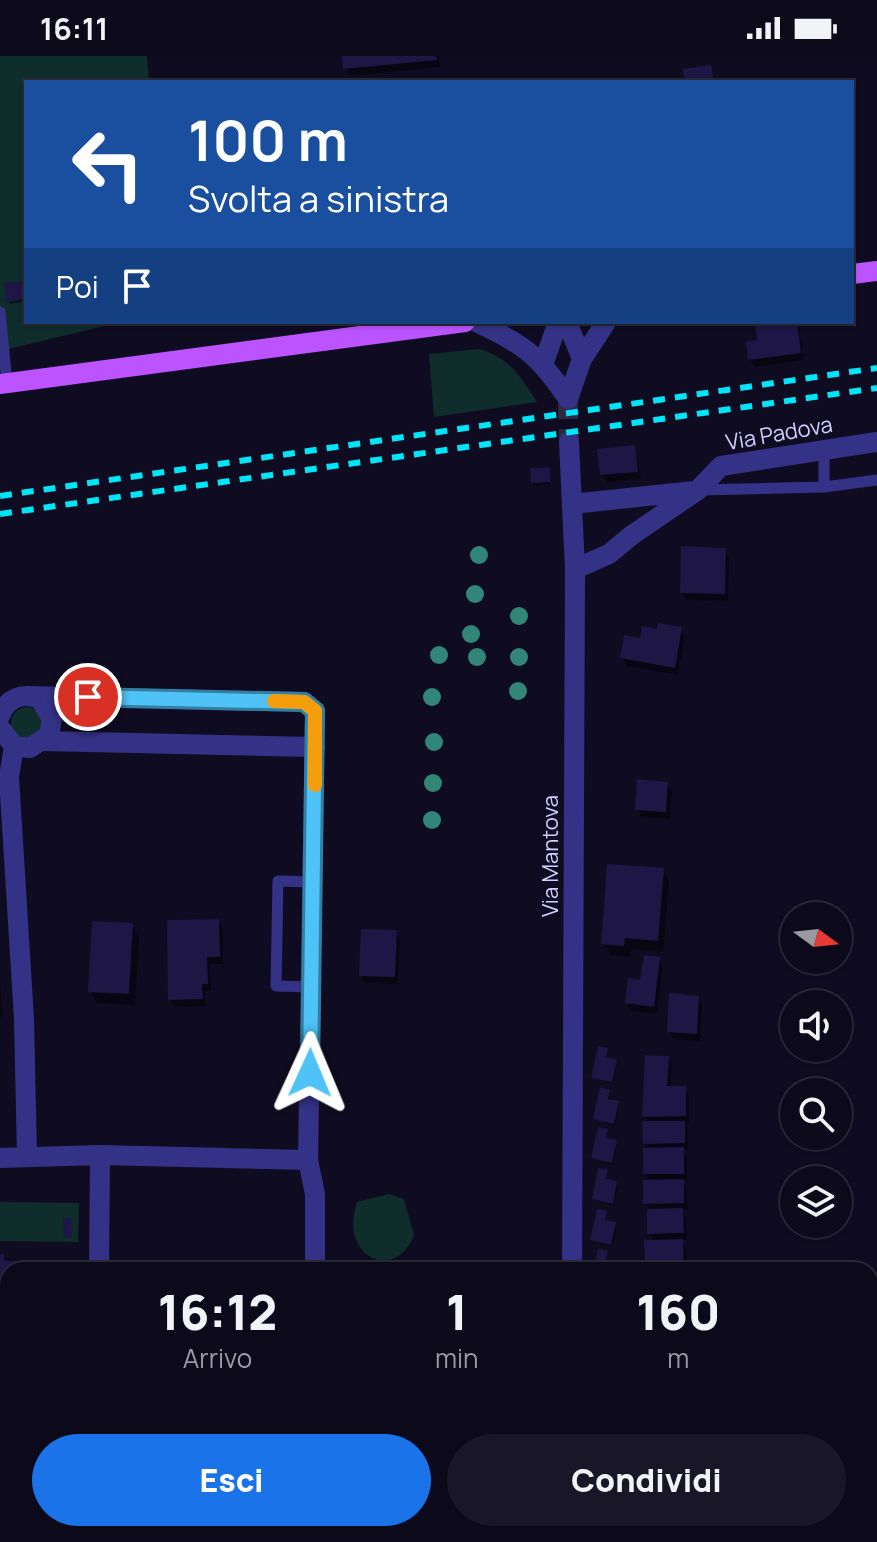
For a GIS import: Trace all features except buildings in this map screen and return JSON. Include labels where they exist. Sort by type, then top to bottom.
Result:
[{"type":"main road","points":[[854,274],[877,271]]},
{"type":"main road","points":[[4,383],[450,324]]},
{"type":"street","points":[[480,324],[504,335],[544,362],[568,399],[582,359],[605,324]]},
{"type":"street","points":[[544,362],[557,324]]},
{"type":"street","points":[[568,324],[582,359]]},
{"type":"street","name":"Via Mantova","points":[[569,442],[575,569],[572,1262]]},
{"type":"street","name":"Via Padova","points":[[575,569],[609,554],[698,490],[721,466],[877,442]]},
{"type":"street","points":[[572,504],[698,490]]},
{"type":"street","points":[[27,696],[40,699],[50,711],[52,727],[44,741]]},
{"type":"street","points":[[0,716],[8,702],[27,696],[304,702],[315,711],[308,1160],[315,1194],[315,1262]]},
{"type":"street","points":[[0,728],[14,746],[30,748],[44,741],[315,747]]},
{"type":"street","points":[[14,746],[9,777],[24,1019],[27,1156]]},
{"type":"street","points":[[99,1262],[100,1155]]},
{"type":"street","points":[[0,1158],[100,1155],[308,1160]]},
{"type":"lane","points":[[0,312],[4,383]]},
{"type":"lane","points":[[824,449],[824,487]]},
{"type":"lane","points":[[698,490],[824,487],[877,480]]},
{"type":"lane","points":[[312,987],[276,986],[278,881],[314,882]]},
{"type":"green space","points":[[0,56],[147,56],[149,80],[24,80],[24,324],[113,324],[0,351]]},
{"type":"green space","points":[[479,349],[506,363],[537,402],[434,417],[429,354]]},
{"type":"green space","points":[[27,707],[38,712],[43,723],[38,734],[27,739],[16,734],[11,723],[16,712]]},
{"type":"green space","points":[[389,1194],[404,1199],[414,1235],[405,1250],[394,1258],[382,1261],[361,1249],[355,1237],[353,1221],[357,1202]]},
{"type":"green space","points":[[0,1202],[79,1203],[78,1242],[0,1241]]},
{"type":"tunnel","points":[[568,399],[569,442]]},
{"type":"railway","points":[[0,496],[877,368]]},
{"type":"railway","points":[[0,514],[877,388]]},
{"type":"slow traffic","points":[[274,701],[304,702],[315,711],[315,785]]},
{"type":"route","points":[[88,697],[304,702],[315,711],[310,1073]]}]
